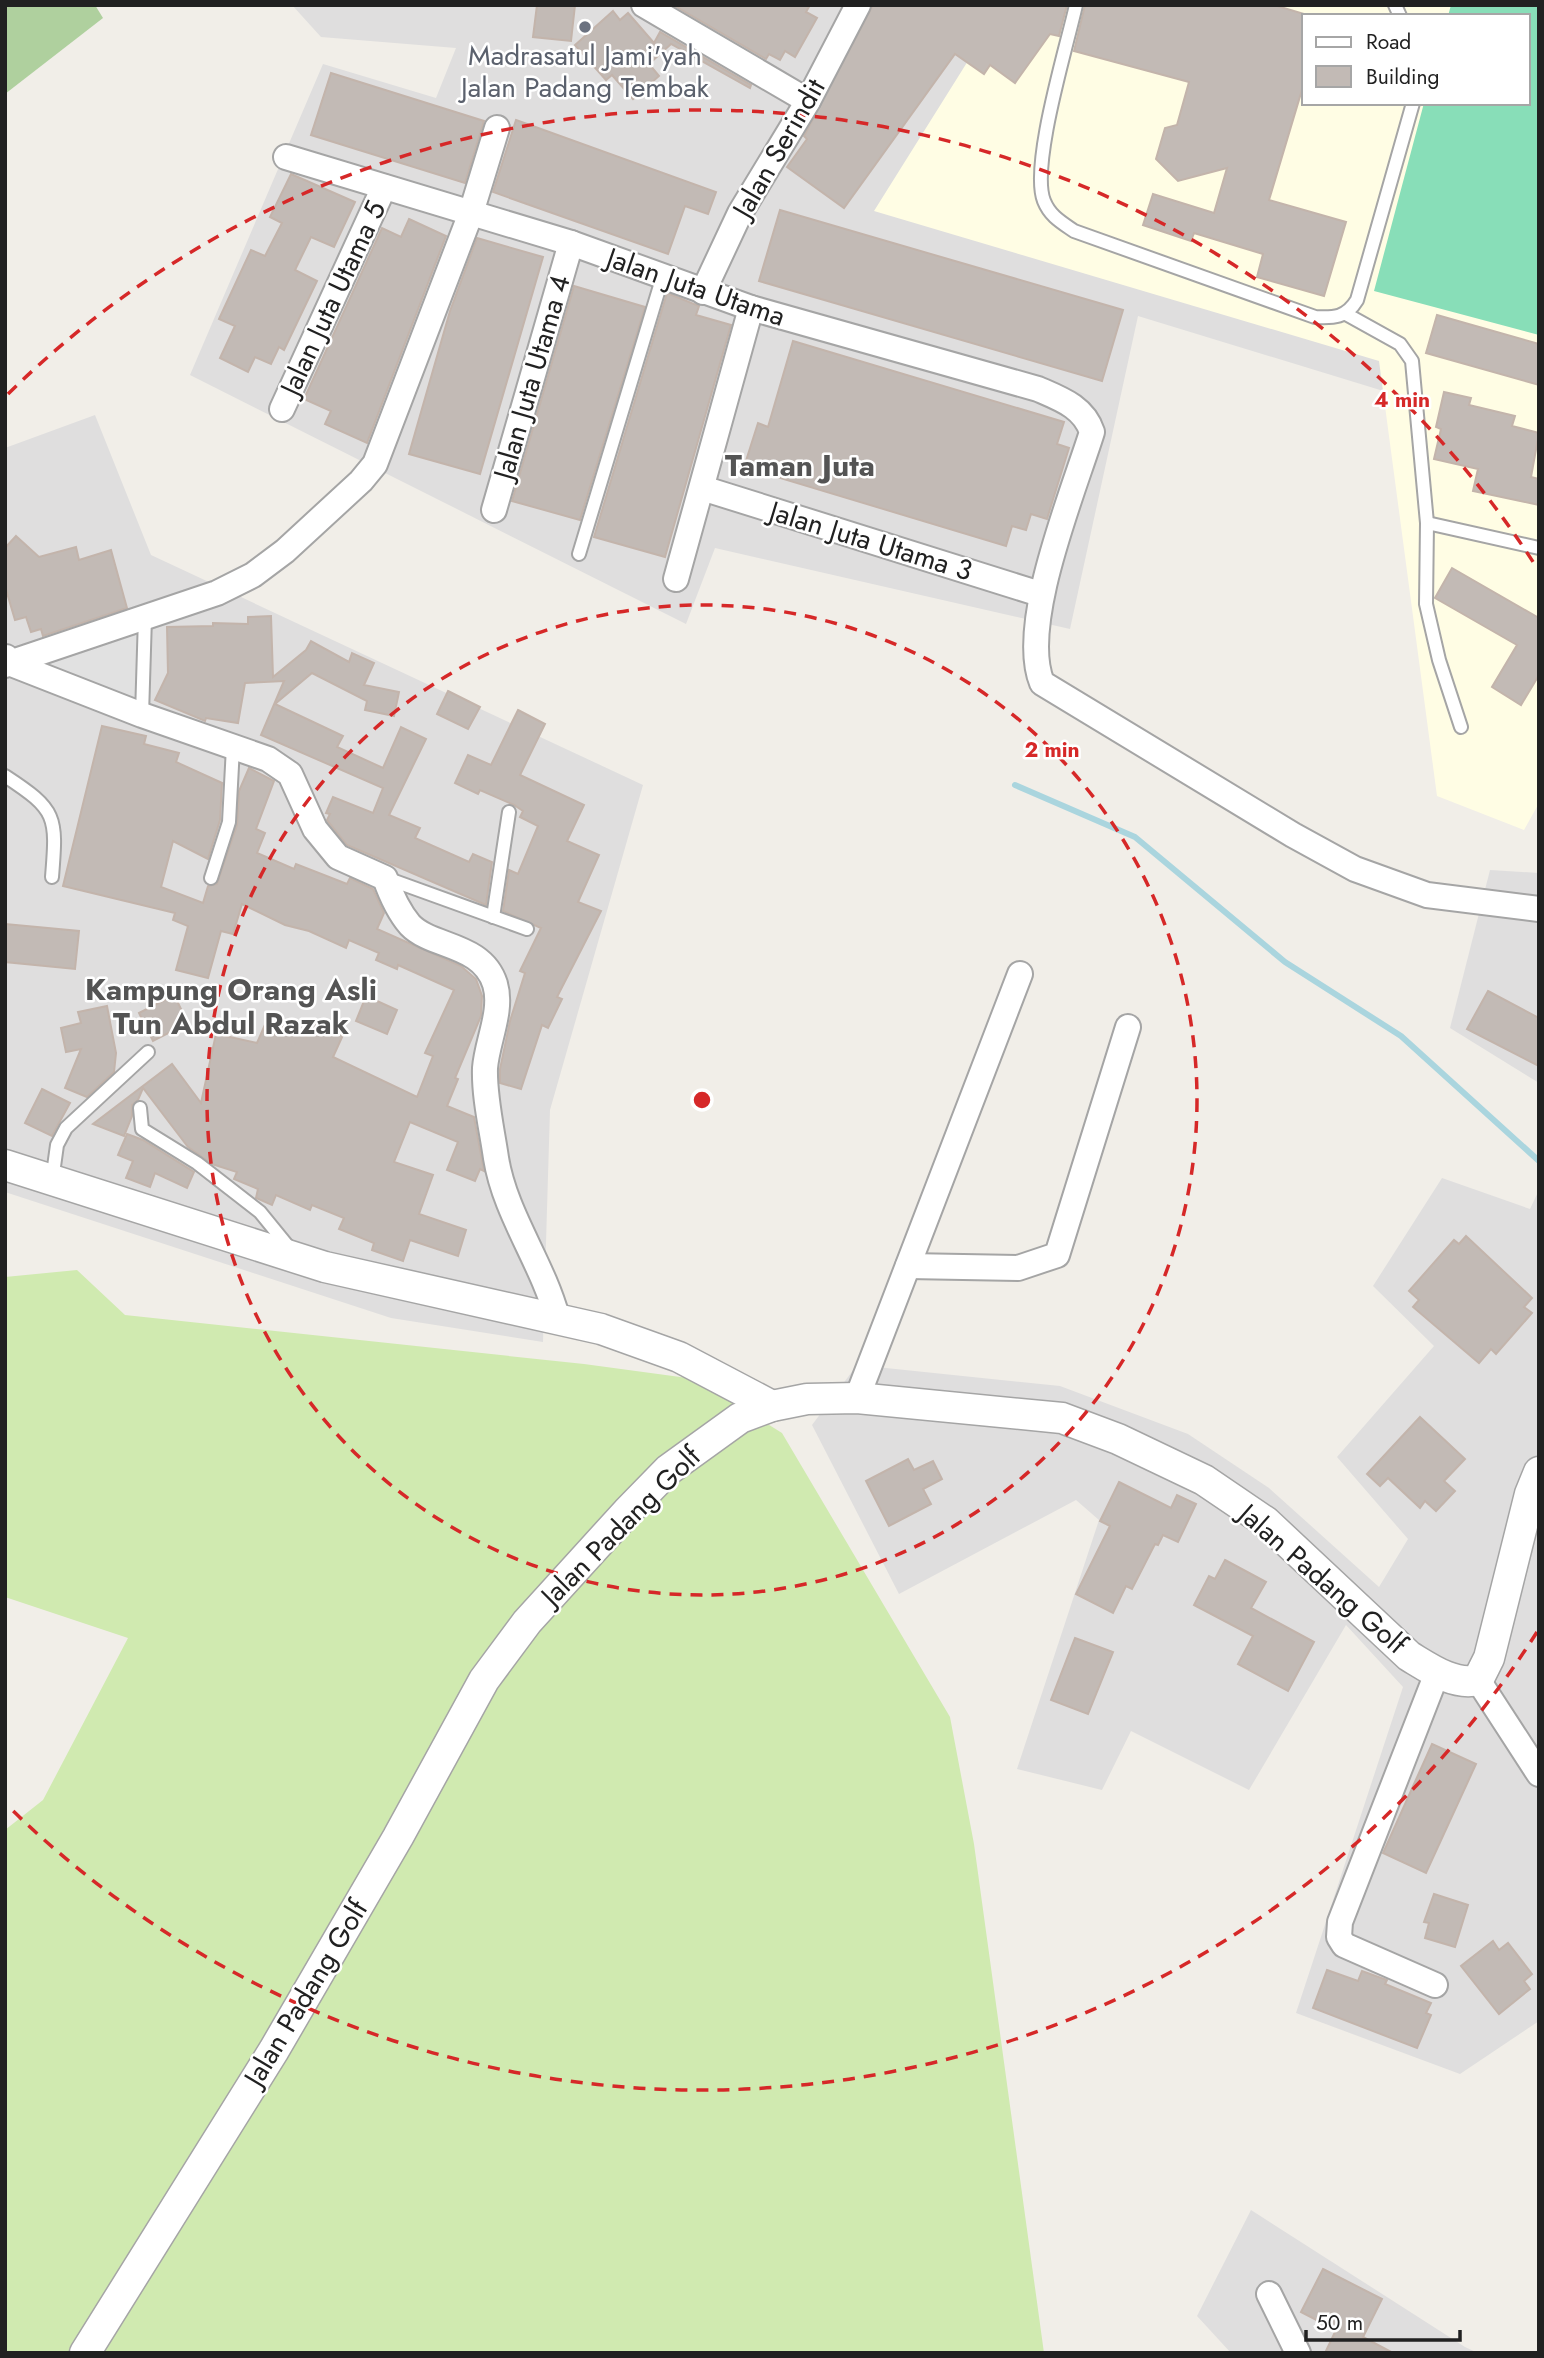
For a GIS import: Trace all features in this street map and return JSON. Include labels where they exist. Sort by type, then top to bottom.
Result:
[{"type":"street","points":[[645,5],[808,101]]},
{"type":"street","name":"Jalan Serindit","points":[[704,292],[740,213],[808,101],[858,5]]},
{"type":"street","points":[[7,661],[217,593],[253,575],[285,551],[368,473],[471,213],[497,128]]},
{"type":"street","name":"Jalan Juta Utama","points":[[286,157],[570,243],[662,279],[751,308],[1038,389],[1081,412],[1092,432],[1040,594]]},
{"type":"street","name":"Jalan Juta Utama 5","points":[[282,409],[384,187]]},
{"type":"street","name":"Jalan Juta Utama 4","points":[[494,510],[570,243]]},
{"type":"street","points":[[676,579],[751,308]]},
{"type":"street","name":"Jalan Juta Utama 3","points":[[702,488],[1040,594]]},
{"type":"street","points":[[1040,594],[1036,670],[1042,683],[1053,691],[1293,835],[1355,869],[1427,895],[1539,909]]},
{"type":"street","points":[[7,661],[142,715],[268,759],[289,774],[315,829],[338,857],[385,878],[394,901],[412,927],[473,955],[495,982],[494,1026],[485,1068],[496,1162],[510,1205],[552,1298],[556,1317]]},
{"type":"street","points":[[857,1398],[1020,974]]},
{"type":"street","points":[[908,1266],[1018,1268],[1058,1255],[1128,1027]]},
{"type":"street","points":[[5,1165],[298,1258],[439,1294],[556,1317],[679,1357],[772,1406]]},
{"type":"street","name":"Jalan Padang Golf","points":[[85,2353],[274,2050],[398,1837],[484,1681],[527,1622],[668,1470],[740,1418],[772,1406],[807,1399],[857,1398],[1062,1418],[1118,1438],[1204,1480],[1266,1522],[1409,1656],[1437,1673],[1468,1682],[1478,1679]]},
{"type":"street","points":[[1539,1472],[1530,1494],[1489,1658],[1478,1679],[1539,1774]]},
{"type":"street","points":[[1435,1985],[1344,1945],[1339,1937],[1340,1922],[1437,1673]]},
{"type":"street","points":[[1269,2294],[1298,2353]]},
{"type":"lane","points":[[1076,5],[1045,141],[1043,198],[1053,217],[1074,231],[1315,317],[1337,318],[1346,314],[1357,300],[1412,105]]},
{"type":"lane","points":[[579,555],[662,279]]},
{"type":"lane","points":[[1346,314],[1400,344],[1409,353],[1427,523],[1426,604],[1439,660],[1461,727]]},
{"type":"lane","points":[[1427,523],[1539,548]]},
{"type":"lane","points":[[142,715],[145,617]]},
{"type":"lane","points":[[211,878],[229,822],[233,747]]},
{"type":"lane","points":[[5,776],[39,798],[50,811],[55,843],[52,877]]},
{"type":"lane","points":[[493,917],[509,812]]},
{"type":"lane","points":[[385,878],[527,929]]},
{"type":"lane","points":[[52,1181],[57,1145],[66,1128],[148,1052]]},
{"type":"lane","points":[[140,1108],[142,1129],[197,1163],[260,1212],[298,1258]]},
{"type":"shaded area","points":[[292,5],[1539,5],[1539,793],[1403,397],[1138,316],[1070,629],[715,548],[686,624],[190,375],[323,64],[436,98],[456,48],[321,37]]},
{"type":"shaded area","points":[[1003,5],[1539,5],[1539,803],[1524,830],[1437,796],[1379,361],[874,211]]},
{"type":"shaded area","points":[[95,415],[151,555],[643,785],[550,1110],[543,1342],[391,1318],[5,1192],[5,448]]},
{"type":"shaded area","points":[[138,622],[135,704],[19,665]]},
{"type":"shaded area","points":[[1490,870],[1539,873],[1539,1083],[1450,1028]]},
{"type":"shaded area","points":[[1442,1178],[1530,1209],[1539,1190],[1539,2021],[1460,2074],[1296,2013],[1403,1687],[1346,1625],[1249,1790],[1131,1731],[1102,1790],[1017,1769],[1099,1520],[1076,1500],[899,1594],[812,1425],[857,1365],[1060,1386],[1188,1434],[1269,1488],[1379,1587],[1408,1539],[1337,1457],[1434,1346],[1373,1286]]},
{"type":"shaded area","points":[[1251,2210],[1478,2353],[1231,2353],[1197,2316]]},
{"type":"green space","points":[[5,5],[95,5],[103,18],[5,94]]},
{"type":"green space","points":[[1451,5],[1539,5],[1539,335],[1374,291],[1423,105],[1530,105],[1530,14],[1449,14]]},
{"type":"green space","points":[[77,1270],[125,1315],[584,1364],[695,1379],[782,1433],[950,1717],[974,1844],[1044,2353],[5,2353],[5,1830],[43,1800],[128,1638],[5,1597],[5,1277]]},
{"type":"building","points":[[537,5],[575,5],[571,41],[533,37]]},
{"type":"building","points":[[810,5],[806,12],[817,18],[795,57],[785,51],[780,60],[769,54],[766,59],[675,6]]},
{"type":"building","points":[[873,5],[1067,5],[1059,36],[1050,34],[1015,83],[990,65],[984,74],[955,54],[844,208],[787,167],[807,139],[804,136]]},
{"type":"building","points":[[1085,5],[1274,5],[1304,14],[1302,90],[1269,200],[1346,222],[1324,296],[1257,277],[1263,254],[1194,233],[1191,241],[1143,225],[1153,194],[1214,213],[1227,168],[1178,181],[1156,159],[1165,128],[1177,125],[1189,82],[1074,51]]},
{"type":"building","points":[[613,11],[620,20],[628,13],[654,43],[660,32],[751,85],[750,88],[671,44],[649,64],[659,76],[633,99],[612,75],[606,80],[575,45]]},
{"type":"building","points":[[331,73],[484,121],[465,183],[311,135]]},
{"type":"building","points":[[516,120],[716,192],[708,214],[685,206],[668,254],[493,192]]},
{"type":"building","points":[[291,174],[355,202],[334,247],[311,237],[295,270],[317,281],[284,350],[279,347],[271,364],[255,357],[248,372],[220,358],[235,326],[219,319],[251,250],[265,256],[282,223],[270,217]]},
{"type":"building","points":[[780,210],[1123,310],[1102,381],[759,281]]},
{"type":"building","points":[[409,219],[446,236],[367,443],[325,424],[331,411],[304,399],[382,228],[401,237]]},
{"type":"building","points":[[477,238],[543,257],[480,474],[409,454],[450,311]]},
{"type":"building","points":[[574,286],[645,307],[580,520],[512,501]]},
{"type":"building","points":[[667,293],[699,306],[696,315],[731,325],[665,557],[594,537]]},
{"type":"building","points":[[1437,315],[1539,344],[1539,385],[1426,353]]},
{"type":"building","points":[[793,341],[1064,422],[1057,444],[1069,448],[1047,519],[1031,514],[1026,530],[1012,526],[1006,546],[744,467],[758,423],[768,427]]},
{"type":"building","points":[[1444,392],[1471,398],[1469,405],[1515,416],[1512,426],[1539,433],[1531,477],[1539,479],[1539,505],[1473,491],[1478,469],[1434,459],[1441,429],[1436,427]]},
{"type":"building","points":[[16,536],[39,557],[76,547],[79,560],[111,550],[127,608],[43,636],[41,629],[31,632],[26,617],[15,620],[5,586],[5,548]]},
{"type":"building","points":[[1452,568],[1539,618],[1539,675],[1521,705],[1492,687],[1517,645],[1435,598]]},
{"type":"building","points":[[271,616],[273,677],[306,650],[311,641],[349,662],[352,653],[374,663],[364,685],[399,692],[394,716],[365,710],[367,701],[312,673],[275,704],[343,736],[337,747],[383,768],[401,727],[426,739],[389,815],[420,828],[415,838],[469,862],[473,854],[492,862],[486,905],[347,845],[327,820],[330,814],[326,813],[333,797],[373,813],[383,788],[261,735],[284,681],[245,683],[238,723],[206,718],[205,721],[155,700],[168,673],[167,627],[213,626],[213,623],[248,624],[248,617]]},
{"type":"building","points":[[448,691],[480,707],[468,729],[437,714]]},
{"type":"building","points":[[518,710],[545,724],[520,775],[584,805],[567,841],[599,855],[578,902],[601,911],[557,997],[562,999],[548,1028],[542,1025],[521,1089],[500,1083],[500,1069],[510,1021],[525,973],[520,971],[541,928],[503,911],[509,870],[518,874],[538,826],[520,817],[523,811],[514,805],[480,790],[478,794],[455,783],[468,755],[491,765]]},
{"type":"building","points":[[102,726],[146,736],[144,744],[179,753],[176,762],[222,783],[220,820],[208,859],[173,841],[161,887],[203,903],[208,886],[217,884],[237,825],[239,791],[249,768],[274,781],[256,829],[265,833],[257,853],[294,869],[296,864],[347,884],[350,878],[373,889],[384,913],[377,929],[461,966],[476,979],[482,996],[481,1016],[455,1078],[458,1079],[447,1106],[474,1117],[484,1171],[480,1169],[475,1181],[447,1170],[458,1142],[410,1122],[394,1162],[433,1175],[419,1214],[466,1230],[458,1256],[410,1240],[403,1261],[372,1250],[374,1243],[339,1229],[344,1218],[312,1205],[310,1210],[276,1195],[272,1205],[256,1198],[258,1189],[234,1179],[237,1172],[212,1164],[188,1147],[143,1088],[138,1100],[132,1105],[132,1116],[124,1136],[93,1124],[172,1064],[201,1103],[216,1034],[257,1043],[267,1020],[306,1036],[313,1021],[343,1035],[333,1057],[417,1097],[433,1056],[425,1053],[454,990],[398,965],[397,969],[376,960],[379,953],[349,940],[346,948],[309,931],[285,925],[242,904],[233,934],[221,931],[208,978],[176,970],[188,926],[173,920],[175,913],[63,886]]},
{"type":"building","points":[[5,924],[79,931],[75,969],[5,962]]},
{"type":"building","points":[[1488,991],[1539,1018],[1539,1066],[1467,1029]]},
{"type":"building","points":[[174,995],[188,1023],[153,1041],[139,1013]]},
{"type":"building","points":[[366,996],[397,1010],[387,1034],[356,1021]]},
{"type":"building","points":[[107,1006],[116,1053],[114,1072],[87,1097],[65,1088],[81,1049],[66,1052],[61,1028],[81,1023],[78,1012]]},
{"type":"building","points":[[42,1089],[70,1103],[52,1136],[25,1123]]},
{"type":"building","points":[[127,1134],[143,1140],[194,1172],[187,1188],[155,1173],[150,1187],[126,1178],[133,1161],[118,1155]]},
{"type":"building","points":[[1466,1236],[1532,1298],[1524,1307],[1532,1313],[1496,1354],[1491,1349],[1479,1363],[1413,1307],[1419,1300],[1409,1291],[1454,1240],[1459,1244]]},
{"type":"building","points":[[1420,1417],[1465,1459],[1444,1481],[1455,1491],[1436,1511],[1425,1501],[1420,1508],[1388,1478],[1380,1486],[1367,1474]]},
{"type":"building","points":[[908,1459],[914,1470],[933,1461],[942,1479],[923,1489],[931,1504],[889,1526],[866,1481]]},
{"type":"building","points":[[1119,1482],[1171,1508],[1177,1495],[1196,1504],[1178,1542],[1163,1535],[1158,1545],[1155,1544],[1132,1589],[1126,1586],[1113,1613],[1076,1594],[1110,1526],[1100,1521]]},
{"type":"building","points":[[1225,1560],[1266,1582],[1251,1608],[1314,1642],[1288,1691],[1238,1664],[1253,1636],[1194,1605],[1209,1576],[1215,1579]]},
{"type":"building","points":[[1075,1638],[1113,1652],[1088,1714],[1051,1700]]},
{"type":"building","points":[[1432,1744],[1476,1764],[1426,1873],[1383,1853]]},
{"type":"building","points":[[1434,1894],[1468,1905],[1455,1947],[1425,1938],[1429,1923],[1424,1922]]},
{"type":"building","points":[[1493,1941],[1499,1950],[1508,1943],[1532,1974],[1524,1981],[1530,1989],[1499,2014],[1461,1966]]},
{"type":"building","points":[[1327,1970],[1358,1981],[1362,1971],[1387,1980],[1385,1984],[1431,2003],[1426,2013],[1431,2015],[1417,2048],[1313,2008]]},
{"type":"building","points":[[1323,2269],[1382,2299],[1363,2337],[1393,2353],[1325,2353],[1336,2330],[1301,2312]]},
{"type":"waterway","points":[[1015,785],[1135,837],[1285,962],[1401,1036],[1539,1161]]},
{"type":"place","name":"Madrasatul Jami'yah Jalan Padang Tembak","points":[[585,27]]},
{"type":"district","name":"Taman Juta","points":[[800,465]]},
{"type":"district","name":"Kampung Orang Asli Tun Abdul Razak","points":[[231,1006]]}]
